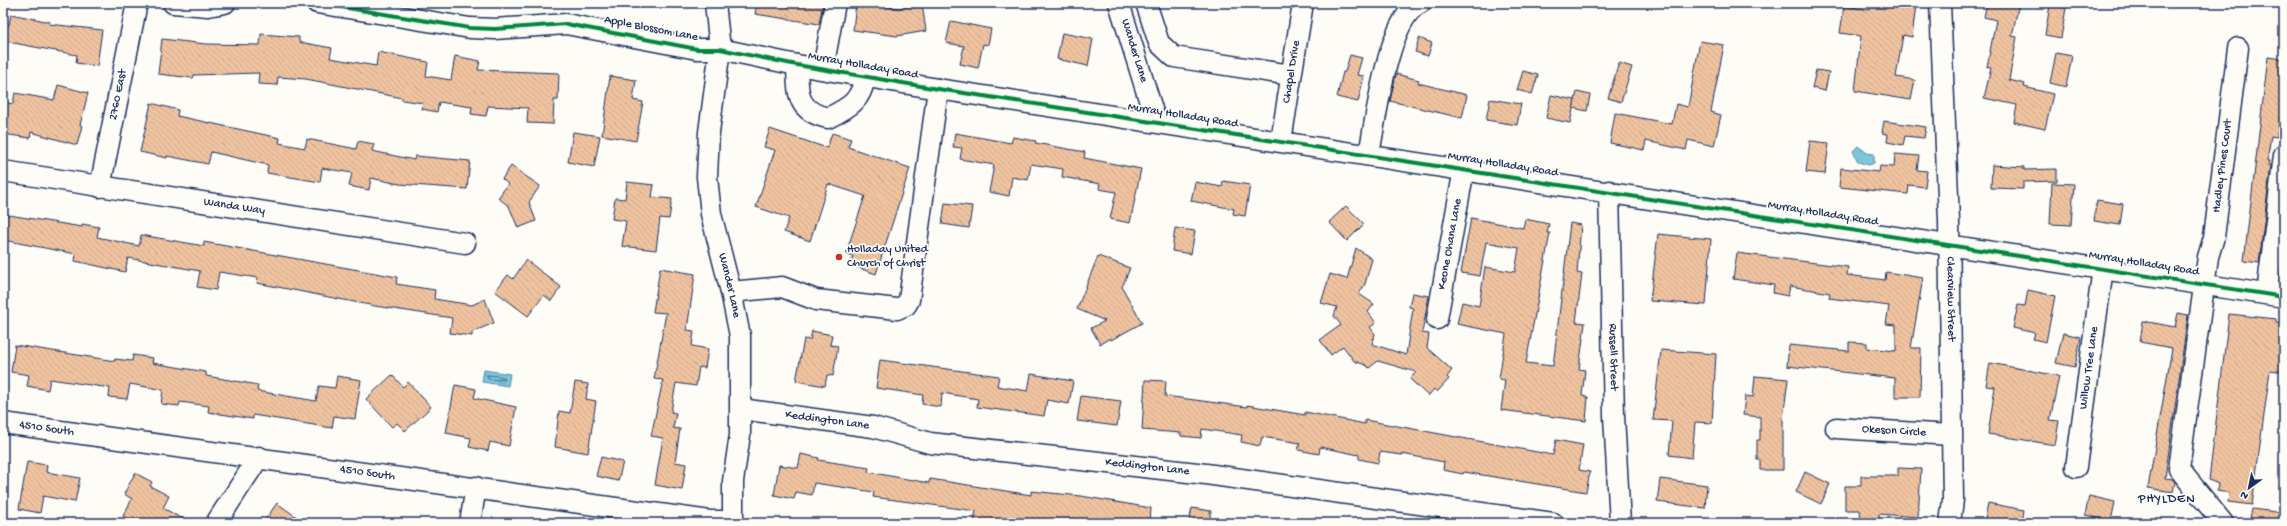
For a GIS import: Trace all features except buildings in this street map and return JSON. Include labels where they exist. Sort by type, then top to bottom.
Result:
[{"type":"street","name":"2760 East","points":[[100,187],[137,3]]},
{"type":"street","points":[[172,3],[208,6],[225,3]]},
{"type":"street","name":"Apple Blossom Lane","points":[[317,3],[470,28],[496,29],[566,24],[697,49],[720,49]]},
{"type":"street","name":"Wander Lane","points":[[715,3],[720,49],[709,132],[707,178],[711,214],[748,290],[740,336],[740,435],[733,481],[733,522]]},
{"type":"street","points":[[823,69],[835,3]]},
{"type":"street","name":"Wander Lane","points":[[1119,3],[1156,122]]},
{"type":"street","points":[[1146,3],[1159,43],[1174,58],[1291,75]]},
{"type":"street","name":"Chapel Drive","points":[[1280,141],[1303,3]]},
{"type":"street","points":[[1369,154],[1395,35],[1413,6],[1420,3]]},
{"type":"street","name":"Clearview Street","points":[[1940,3],[1949,244],[1953,500],[1950,523]]},
{"type":"street","name":"Hadley Pines Court","points":[[2223,523],[2179,469],[2208,257],[2214,237],[2238,48]]},
{"type":"street","name":"Murray Holladay Road","points":[[720,49],[797,65],[938,89],[1369,154],[2276,295]]},
{"type":"street","points":[[797,65],[798,95],[804,106],[815,115],[828,118],[856,101],[863,89],[865,76]]},
{"type":"street","points":[[748,290],[782,287],[816,300],[897,309],[906,305],[910,300],[938,89]]},
{"type":"street","points":[[2276,295],[2284,155]]},
{"type":"street","name":"Keone Ohana Lane","points":[[1437,319],[1464,169]]},
{"type":"street","name":"Wanda Way","points":[[3,172],[465,242]]},
{"type":"street","name":"Russell Street","points":[[1609,191],[1614,416],[1620,523]]},
{"type":"street","name":"Willow Tree Lane","points":[[2076,467],[2103,268]]},
{"type":"street","name":"Keddington Lane","points":[[741,408],[873,427],[930,443],[1206,474],[1553,523]]},
{"type":"street","name":"4510 South","points":[[3,423],[733,522]]},
{"type":"street","name":"Okeson Circle","points":[[1836,428],[1951,435]]},
{"type":"street","points":[[216,523],[259,458]]},
{"type":"street","points":[[470,523],[476,487]]},
{"type":"water","points":[[1858,146],[1867,153],[1874,154],[1874,163],[1869,165],[1858,162],[1853,151]]},
{"type":"water","points":[[484,370],[510,374],[508,386],[482,382]]},
{"type":"cycle path","points":[[317,3],[470,28],[495,29],[566,24],[697,49],[720,49],[797,65],[938,89],[2284,297]]},
{"type":"place","name":"Holladay United Church of Christ","points":[[839,257]]},
{"type":"district","name":"PHYLDEN","points":[[2167,499]]}]
